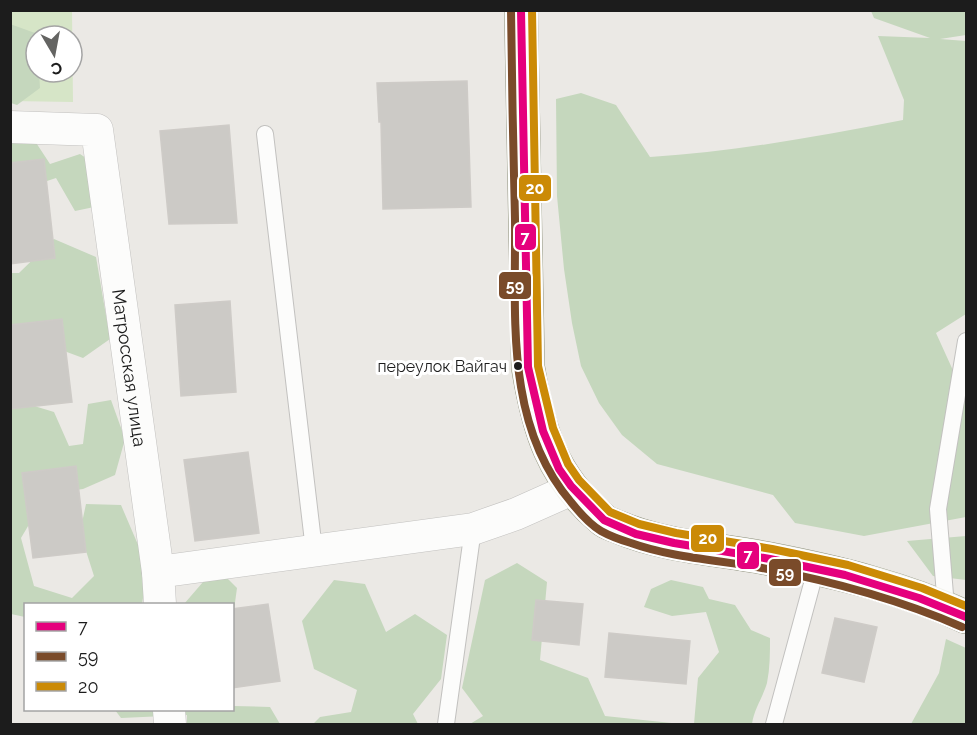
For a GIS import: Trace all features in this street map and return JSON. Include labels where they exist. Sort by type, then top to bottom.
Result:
[{"type":"street","points":[[521,10],[528,367],[533,400],[542,431],[553,460],[572,489],[603,521],[640,537],[860,579],[956,612]]},
{"type":"street","name":"Матросская улица","points":[[10,127],[97,130],[158,572],[160,603]]},
{"type":"street","points":[[158,572],[473,529],[516,514],[572,489]]},
{"type":"lane","points":[[265,134],[314,550]]},
{"type":"lane","points":[[956,612],[938,509],[966,341]]},
{"type":"lane","points":[[446,724],[473,529]]},
{"type":"lane","points":[[774,724],[816,569]]},
{"type":"green space","points":[[11,11],[72,11],[72,24],[24,24],[24,84],[73,84],[73,102],[11,101]]},
{"type":"green space","points":[[871,11],[966,11],[966,35],[940,39],[966,41],[966,314],[936,333],[966,399],[966,517],[864,536],[795,523],[773,495],[657,464],[622,435],[599,403],[581,366],[564,269],[557,196],[556,99],[581,93],[616,105],[650,157],[745,147],[903,120],[904,100],[878,36],[930,38],[874,18]]},
{"type":"green space","points":[[10,24],[24,29],[24,84],[40,84],[40,88],[17,105],[11,103]]},
{"type":"green space","points":[[31,135],[50,164],[80,154],[98,166],[99,206],[75,211],[56,178],[11,193],[11,137]]},
{"type":"green space","points":[[54,239],[96,257],[110,339],[83,358],[13,332],[11,341],[11,273],[19,273]]},
{"type":"green space","points":[[111,400],[125,439],[115,475],[83,489],[47,494],[21,538],[34,586],[72,598],[94,576],[80,532],[86,504],[121,505],[148,568],[142,603],[24,603],[24,617],[11,614],[10,405],[21,402],[54,412],[69,446],[83,444],[88,404]]},
{"type":"green space","points":[[966,536],[966,580],[933,576],[907,541]]},
{"type":"green space","points":[[517,563],[547,582],[540,660],[588,678],[605,716],[681,724],[470,724],[483,716],[462,688],[485,580]]},
{"type":"green space","points":[[216,567],[237,588],[234,610],[234,603],[185,603]]},
{"type":"green space","points":[[334,580],[365,584],[386,632],[415,614],[447,635],[441,679],[413,714],[418,724],[313,724],[320,717],[351,712],[357,690],[314,669],[302,621]]},
{"type":"green space","points":[[671,580],[703,587],[709,599],[735,605],[751,630],[770,638],[767,683],[752,724],[694,724],[698,678],[719,652],[706,612],[672,616],[644,607],[651,589]]},
{"type":"green space","points":[[946,639],[966,648],[966,724],[911,724],[939,673]]},
{"type":"green space","points":[[234,706],[270,707],[280,724],[187,724],[187,715],[121,718],[116,711],[234,711]]},
{"type":"building","points":[[467,81],[471,207],[383,209],[381,122],[379,122],[377,83]]},
{"type":"building","points":[[229,125],[237,223],[169,224],[160,131]]},
{"type":"building","points":[[44,159],[55,258],[10,264],[10,163]]},
{"type":"building","points":[[230,301],[236,392],[181,396],[175,305]]},
{"type":"building","points":[[62,319],[72,402],[10,409],[10,325]]},
{"type":"building","points":[[248,452],[259,533],[195,541],[184,460]]},
{"type":"building","points":[[76,466],[86,552],[33,558],[22,473]]},
{"type":"building","points":[[536,600],[583,604],[579,645],[532,640]]},
{"type":"building","points":[[268,604],[280,681],[234,688],[234,609]]},
{"type":"building","points":[[835,618],[877,627],[864,682],[822,673]]},
{"type":"building","points":[[609,633],[690,641],[686,684],[605,677]]},
{"type":"transit line","name":"59","points":[[511,10],[515,330],[518,367],[524,403],[534,438],[549,471],[571,502],[584,518],[597,528],[627,542],[663,552],[762,568],[839,585],[889,599],[962,627]]},
{"type":"transit line","name":"7","points":[[521,10],[528,367],[543,431],[559,469],[571,486],[604,520],[636,534],[845,575],[919,598],[966,617]]},
{"type":"transit line","name":"20","points":[[532,10],[538,366],[553,428],[568,464],[579,480],[610,512],[639,524],[848,565],[922,588],[966,606]]},
{"type":"place","name":"переулок Вайгач","points":[[518,366]]}]
